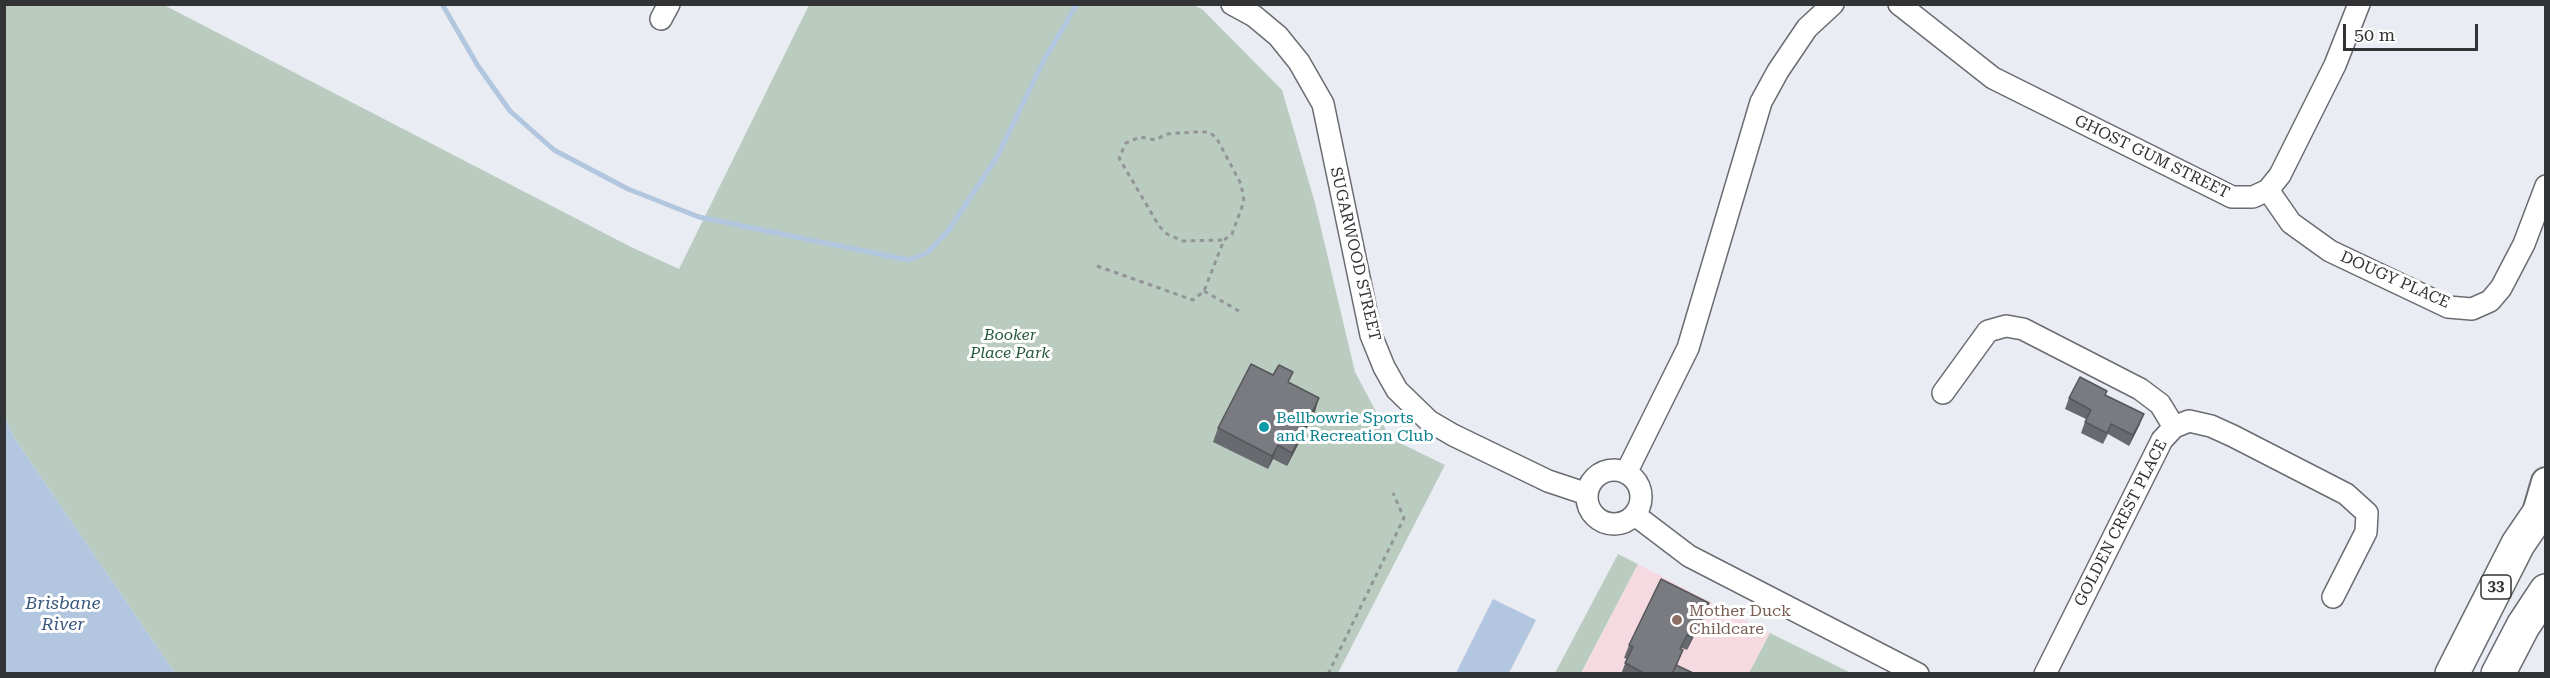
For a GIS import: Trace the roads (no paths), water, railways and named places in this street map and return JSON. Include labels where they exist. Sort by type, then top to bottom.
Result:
[{"type":"main road","name":"33","points":[[2451,674],[2518,544],[2541,509]]},
{"type":"main road","name":"33","points":[[2498,674],[2523,626],[2546,591]]},
{"type":"street","name":"SUGARWOOD STREET","points":[[1232,4],[1254,16],[1278,36],[1299,62],[1323,104],[1371,335],[1384,367],[1397,390],[1429,422],[1548,482],[1587,494]]},
{"type":"street","points":[[1626,472],[1688,348],[1761,102],[1778,70],[1807,28],[1833,4]]},
{"type":"street","name":"GHOST GUM STREET","points":[[1899,4],[1993,78],[2020,93],[2232,197],[2253,196],[2268,190]]},
{"type":"street","points":[[2268,190],[2280,175],[2335,66],[2359,4]]},
{"type":"street","name":"DOUGY PLACE","points":[[2268,190],[2291,223],[2330,251],[2448,307],[2472,309],[2490,300],[2501,288],[2524,244],[2546,186]]},
{"type":"street","points":[[1943,393],[1988,331],[2006,326],[2023,328],[2140,389],[2160,404],[2174,427]]},
{"type":"street","name":"GOLDEN CREST PLACE","points":[[2045,674],[2162,440],[2174,427],[2189,421],[2211,426],[2346,494],[2367,513],[2366,532],[2333,597]]},
{"type":"street","points":[[1611,470],[1626,472],[1637,482],[1641,495],[1635,514],[1622,523],[1607,523],[1594,515],[1590,509],[1587,494],[1597,475],[1611,470]]},
{"type":"street","points":[[2541,509],[2546,482]]},
{"type":"street","points":[[1635,514],[1689,556],[1918,674]]},
{"type":"water","name":"Brisbane River","points":[[5,417],[13,436],[175,673],[5,673]]},
{"type":"water","points":[[1493,599],[1536,620],[1509,673],[1456,673]]},
{"type":"waterway","points":[[442,4],[478,66],[510,111],[554,150],[628,189],[699,217],[908,260],[927,253],[948,231],[997,157],[1043,62],[1077,4]]},
{"type":"place","name":"Bellbowrie Sports and Recreation Club","points":[[1264,427]]},
{"type":"place","name":"Mother Duck Childcare","points":[[1677,620]]},
{"type":"park label","name":"Booker Place Park","points":[[1010,344]]}]
